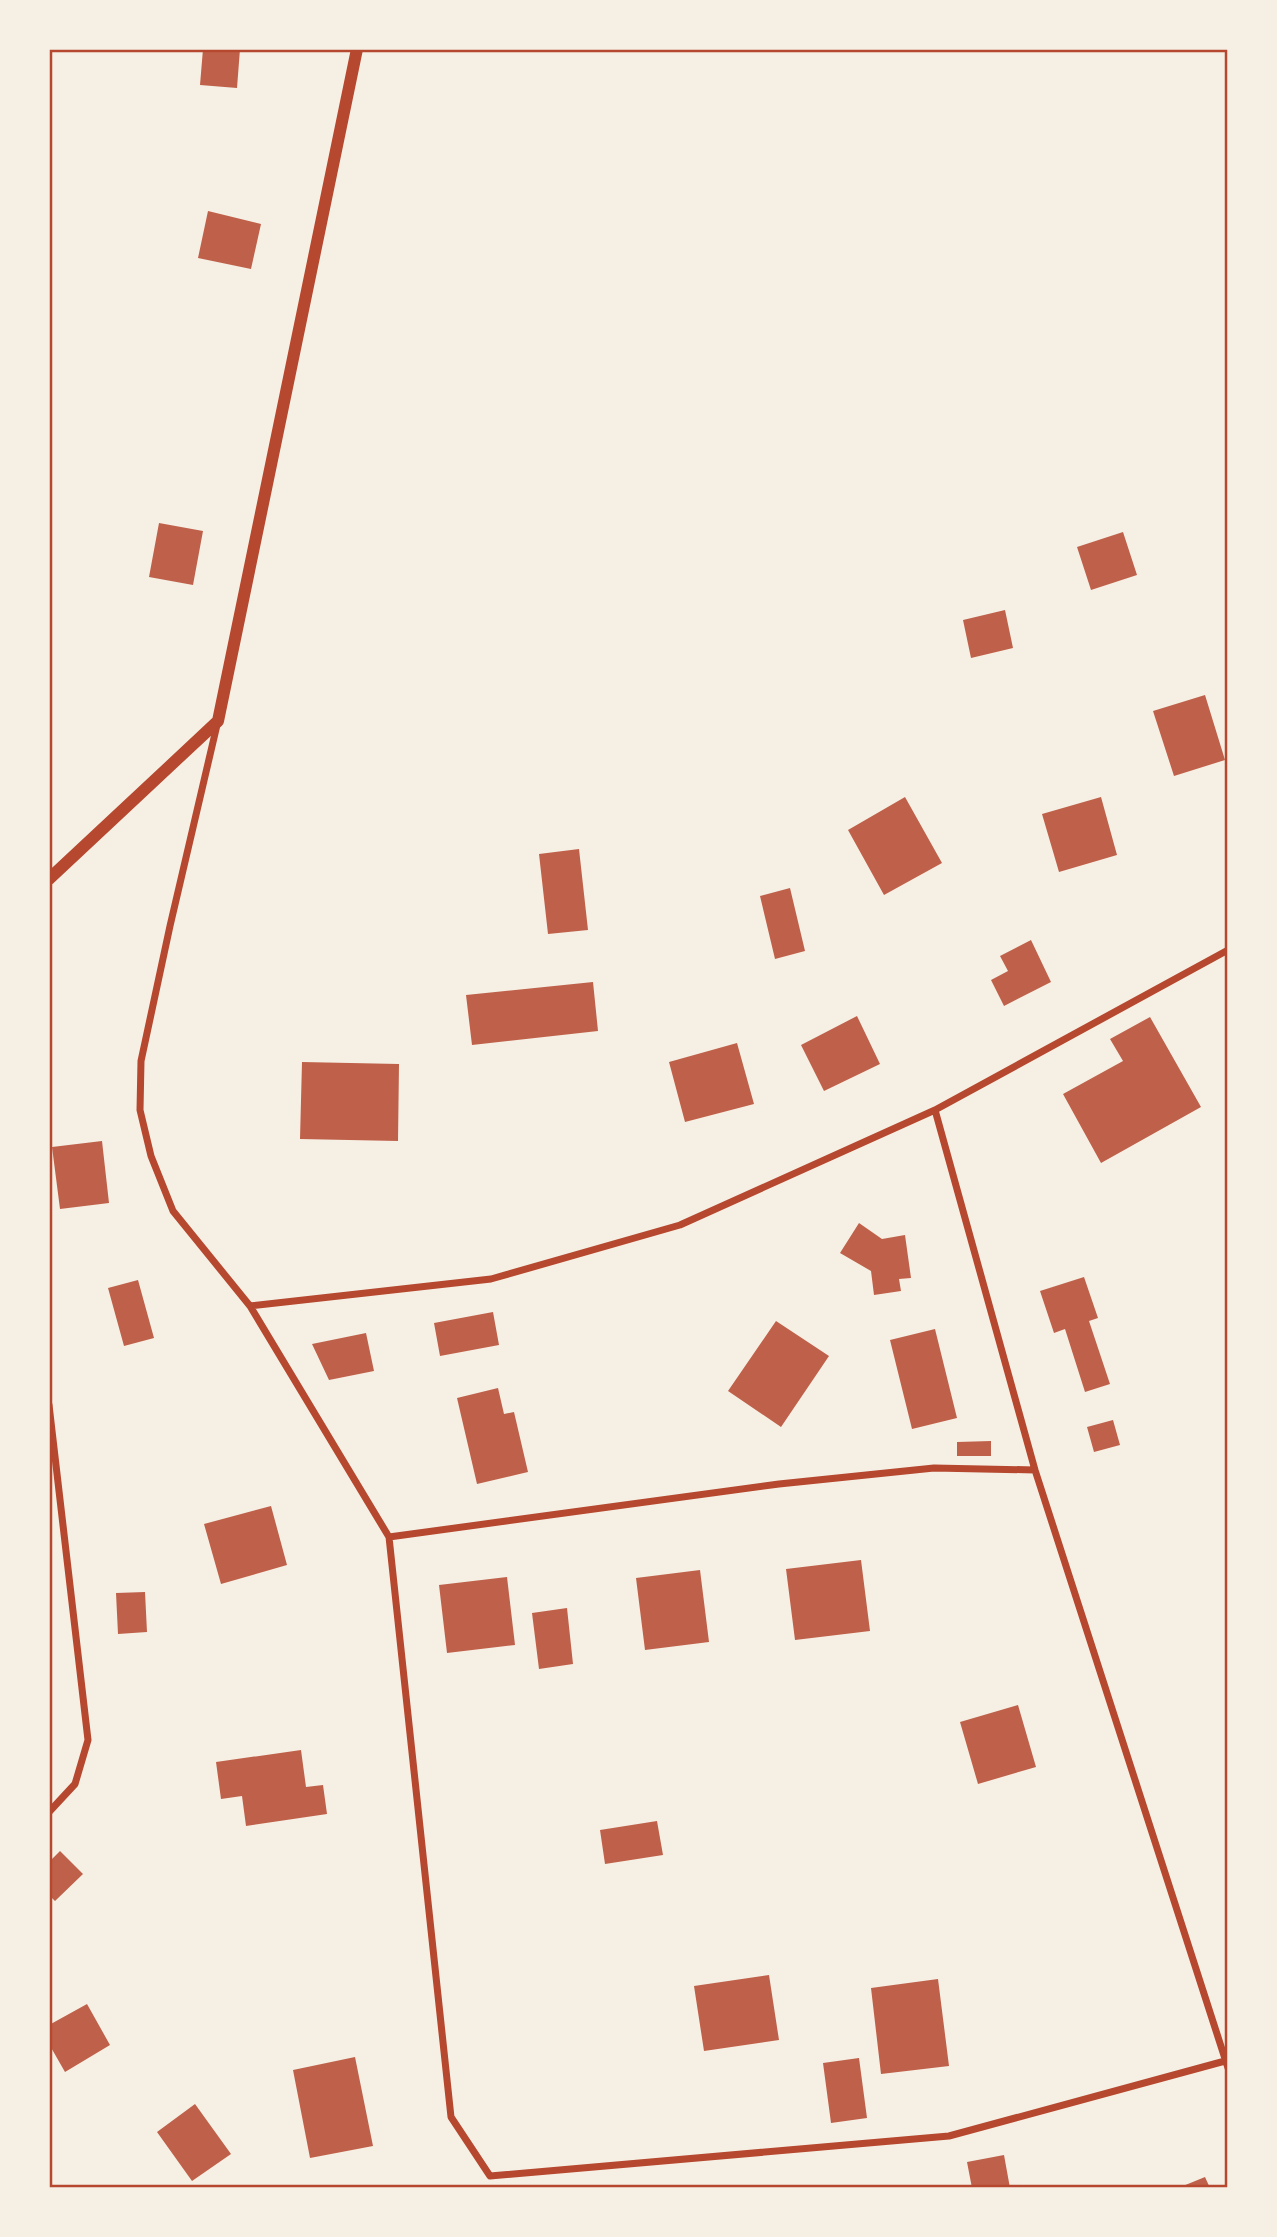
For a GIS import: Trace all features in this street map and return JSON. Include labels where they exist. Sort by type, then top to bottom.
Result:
[{"type":"street","points":[[357,49],[218,721],[141,1061],[140,1110],[151,1156],[173,1211],[250,1306],[389,1537],[451,2117],[490,2176],[949,2136],[1226,2065],[1035,1470],[935,1110]]},
{"type":"street","points":[[49,879],[218,721]]},
{"type":"street","points":[[250,1306],[491,1279],[680,1225],[935,1110],[1228,950]]},
{"type":"street","points":[[49,1405],[88,1740],[75,1784],[49,1812]]},
{"type":"street","points":[[389,1537],[779,1484],[921,1469],[1035,1470]]},
{"type":"building","points":[[203,49],[240,49],[237,88],[200,85]]},
{"type":"building","points":[[208,211],[261,224],[251,269],[198,258]]},
{"type":"building","points":[[159,523],[203,531],[193,585],[149,577]]},
{"type":"building","points":[[1123,532],[1137,575],[1091,590],[1077,547]]},
{"type":"building","points":[[1005,610],[1013,648],[971,658],[963,620]]},
{"type":"building","points":[[1205,695],[1225,760],[1174,776],[1153,711]]},
{"type":"building","points":[[905,797],[942,863],[884,895],[848,830]]},
{"type":"building","points":[[1101,797],[1117,855],[1059,872],[1042,814]]},
{"type":"building","points":[[579,849],[588,930],[548,934],[539,854]]},
{"type":"building","points":[[790,888],[805,951],[775,959],[760,896]]},
{"type":"building","points":[[1031,940],[1051,982],[1004,1006],[991,980],[1008,971],[1000,956]]},
{"type":"building","points":[[593,982],[598,1031],[472,1045],[466,995]]},
{"type":"building","points":[[857,1016],[880,1064],[824,1091],[801,1045]]},
{"type":"building","points":[[1150,1017],[1201,1107],[1101,1163],[1063,1094],[1123,1061],[1110,1039]]},
{"type":"building","points":[[737,1043],[754,1104],[685,1122],[669,1062]]},
{"type":"building","points":[[302,1062],[399,1064],[398,1141],[300,1139]]},
{"type":"building","points":[[102,1141],[109,1203],[60,1209],[52,1147]]},
{"type":"building","points":[[859,1223],[882,1239],[905,1235],[911,1278],[899,1279],[901,1291],[874,1295],[871,1271],[840,1253]]},
{"type":"building","points":[[1084,1277],[1098,1318],[1089,1321],[1110,1384],[1085,1392],[1065,1329],[1054,1333],[1040,1291]]},
{"type":"building","points":[[138,1280],[154,1338],[124,1346],[108,1288]]},
{"type":"building","points":[[493,1312],[499,1345],[440,1356],[434,1323]]},
{"type":"building","points":[[776,1321],[829,1356],[781,1427],[728,1391]]},
{"type":"building","points":[[935,1329],[957,1418],[912,1429],[890,1340]]},
{"type":"building","points":[[366,1333],[374,1371],[329,1380],[312,1344]]},
{"type":"building","points":[[498,1388],[504,1414],[514,1412],[528,1472],[477,1484],[457,1398]]},
{"type":"building","points":[[1113,1420],[1120,1445],[1094,1452],[1087,1427]]},
{"type":"building","points":[[991,1441],[991,1456],[957,1456],[957,1442]]},
{"type":"building","points":[[271,1506],[287,1565],[221,1584],[204,1524]]},
{"type":"building","points":[[861,1560],[870,1631],[795,1640],[786,1569]]},
{"type":"building","points":[[700,1570],[709,1642],[645,1650],[636,1578]]},
{"type":"building","points":[[507,1577],[515,1645],[447,1653],[439,1585]]},
{"type":"building","points":[[145,1592],[147,1632],[118,1634],[116,1593]]},
{"type":"building","points":[[567,1608],[573,1664],[539,1669],[532,1613]]},
{"type":"building","points":[[1018,1705],[1036,1767],[978,1784],[960,1722]]},
{"type":"building","points":[[301,1750],[306,1787],[323,1785],[327,1814],[246,1826],[242,1796],[221,1799],[216,1762]]},
{"type":"building","points":[[657,1821],[663,1855],[605,1864],[600,1830]]},
{"type":"building","points":[[60,1851],[83,1874],[55,1901],[49,1895],[49,1862]]},
{"type":"building","points":[[769,1975],[779,2040],[704,2051],[694,1986]]},
{"type":"building","points":[[938,1979],[949,2066],[881,2074],[871,1988]]},
{"type":"building","points":[[87,2004],[110,2045],[65,2072],[49,2044],[49,2025]]},
{"type":"building","points":[[355,2057],[373,2146],[310,2158],[293,2070]]},
{"type":"building","points":[[859,2058],[867,2118],[831,2123],[823,2063]]},
{"type":"building","points":[[195,2104],[231,2154],[192,2181],[157,2132]]},
{"type":"building","points":[[1004,2155],[1010,2188],[972,2188],[967,2162]]},
{"type":"building","points":[[1205,2177],[1210,2188],[1178,2188]]}]
